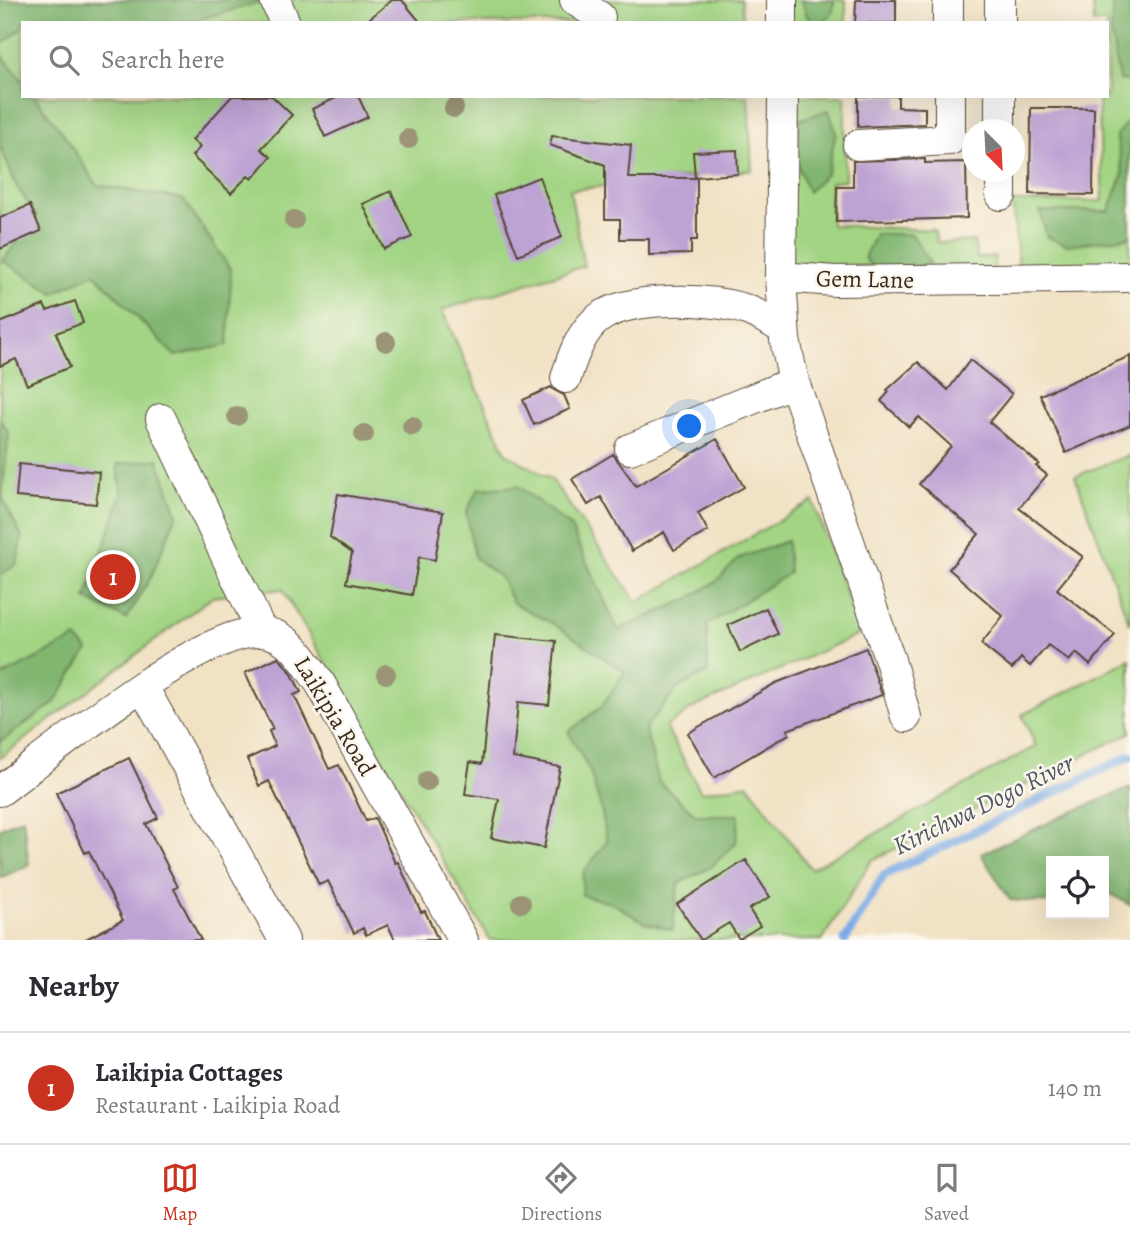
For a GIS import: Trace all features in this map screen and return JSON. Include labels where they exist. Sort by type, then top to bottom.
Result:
[{"type":"street","points":[[275,0],[284,21]]},
{"type":"street","points":[[575,0],[600,17]]},
{"type":"street","points":[[782,0],[782,21]]},
{"type":"street","points":[[948,0],[948,21]]},
{"type":"street","points":[[1000,0],[1000,21]]},
{"type":"street","name":"Gem Lane","points":[[783,98],[781,277],[835,281],[1130,277]]},
{"type":"street","points":[[858,145],[950,140],[950,98]]},
{"type":"street","points":[[1000,98],[1000,119]]},
{"type":"street","points":[[781,277],[784,329],[794,382],[890,660],[906,717]]},
{"type":"street","points":[[566,378],[583,337],[599,318],[622,307],[670,301],[706,303],[742,308],[784,329]]},
{"type":"street","points":[[630,449],[794,382]]},
{"type":"street","points":[[0,791],[95,718],[180,663],[234,635],[262,632],[160,419]]},
{"type":"street","name":"Laikipia Road","points":[[262,632],[281,637],[301,655],[320,683],[463,940]]},
{"type":"street","points":[[143,687],[284,940]]},
{"type":"green space","points":[[0,0],[741,0],[743,21],[21,21],[21,98],[748,98],[752,170],[570,190],[584,266],[442,310],[506,453],[552,480],[637,602],[813,501],[860,634],[693,708],[666,727],[701,792],[748,784],[811,869],[1036,746],[1022,715],[1130,659],[1130,733],[872,860],[822,940],[490,940],[282,589],[212,597],[0,758]]},
{"type":"green space","points":[[0,0],[267,0],[194,21],[21,21],[21,29],[0,46]]},
{"type":"green space","points":[[785,0],[846,0],[846,21],[785,21]]},
{"type":"green space","points":[[801,0],[834,0],[833,11],[825,21],[809,21]]},
{"type":"green space","points":[[1093,0],[1130,0],[1130,263],[1019,269],[1012,202],[1103,201],[1098,98],[1109,98],[1109,21],[1094,21]]},
{"type":"green space","points":[[1114,0],[1130,0],[1130,81],[1119,80],[1111,32]]},
{"type":"green space","points":[[0,52],[21,79],[21,98],[36,98],[97,185],[183,199],[231,270],[228,345],[175,356],[94,273],[54,293],[3,261],[36,215],[17,187],[0,146]]},
{"type":"green space","points":[[786,98],[845,98],[845,180],[831,182],[831,225],[934,230],[937,243],[974,241],[977,258],[995,257],[993,273],[787,272]]},
{"type":"green space","points":[[829,110],[836,133],[827,173],[808,192],[795,158],[799,120]]},
{"type":"green space","points":[[1130,119],[1130,237],[1067,245],[1047,237],[1040,211],[1109,211],[1123,174],[1116,135]]},
{"type":"green space","points":[[875,234],[912,234],[930,263],[907,271],[876,271],[864,258]]},
{"type":"green space","points":[[0,420],[9,432],[2,498],[22,537],[17,564],[0,575]]},
{"type":"green space","points":[[1130,455],[1130,625],[1075,476]]},
{"type":"green space","points":[[158,459],[177,514],[151,577],[126,619],[86,599],[122,494],[117,464]]},
{"type":"green space","points":[[518,486],[570,526],[618,630],[688,599],[717,581],[739,558],[787,541],[789,573],[707,625],[708,672],[678,688],[645,728],[659,782],[696,815],[739,815],[736,843],[711,867],[678,884],[673,930],[645,923],[614,904],[582,895],[583,873],[607,841],[590,771],[568,732],[601,707],[625,672],[552,623],[513,603],[500,577],[475,558],[466,513],[478,489]]},
{"type":"green space","points":[[76,638],[88,650],[54,703],[0,742],[0,677]]},
{"type":"green space","points":[[1130,788],[1130,905],[1109,893],[1109,856],[1046,856],[1046,903],[1010,900],[981,854]]},
{"type":"green space","points":[[23,818],[29,865],[0,878],[0,828]]},
{"type":"building","points":[[392,0],[402,0],[419,21],[366,21]]},
{"type":"building","points":[[856,0],[896,0],[896,21],[855,21]]},
{"type":"building","points":[[230,98],[274,98],[292,115],[261,149],[271,157],[252,179],[248,176],[231,193],[192,156],[200,147],[192,140]]},
{"type":"building","points":[[336,98],[359,98],[368,117],[325,137],[312,109]]},
{"type":"building","points":[[858,98],[898,98],[898,107],[925,108],[925,124],[858,127]]},
{"type":"building","points":[[1031,108],[1094,108],[1093,195],[1030,194]]},
{"type":"building","points":[[552,136],[631,145],[628,178],[697,178],[697,240],[691,240],[691,254],[649,255],[649,239],[620,239],[620,219],[605,219],[605,165],[550,145]]},
{"type":"building","points":[[737,150],[738,174],[695,177],[693,152]]},
{"type":"building","points":[[925,159],[925,163],[962,162],[962,182],[966,182],[967,218],[836,222],[837,187],[853,187],[853,161]]},
{"type":"building","points":[[539,177],[562,237],[518,255],[494,195]]},
{"type":"building","points":[[391,191],[412,237],[384,249],[363,204]]},
{"type":"building","points":[[30,205],[41,231],[0,249],[0,218]]},
{"type":"building","points":[[75,301],[83,323],[56,333],[70,367],[27,385],[16,359],[0,366],[0,323],[44,305],[47,311]]},
{"type":"building","points":[[1130,356],[1130,425],[1066,453],[1040,395]]},
{"type":"building","points":[[970,360],[1012,394],[989,422],[1039,464],[1036,466],[1047,475],[1019,508],[1083,557],[1057,589],[1115,635],[1090,665],[1076,653],[1069,661],[1048,645],[1030,666],[1021,658],[1012,669],[981,644],[1003,616],[949,569],[979,534],[919,484],[951,446],[919,417],[909,427],[881,401],[889,392],[887,390],[918,362],[948,390]]},
{"type":"building","points":[[551,387],[564,395],[570,409],[534,425],[523,400]]},
{"type":"building","points":[[717,439],[744,487],[698,513],[708,531],[674,550],[664,532],[632,551],[601,497],[588,505],[572,479],[613,454],[636,486]]},
{"type":"building","points":[[19,464],[99,472],[96,504],[16,497]]},
{"type":"building","points":[[338,494],[443,512],[435,560],[419,557],[412,595],[346,583],[352,553],[330,537]]},
{"type":"building","points":[[766,608],[778,634],[740,652],[728,625]]},
{"type":"building","points":[[495,635],[556,641],[549,705],[518,702],[513,758],[560,767],[544,848],[491,838],[499,799],[465,794],[470,762],[482,764]]},
{"type":"building","points":[[866,648],[882,695],[787,730],[789,734],[714,778],[688,733],[776,683]]},
{"type":"building","points":[[278,657],[291,672],[301,692],[294,695],[329,769],[339,765],[366,821],[375,818],[395,863],[398,862],[421,912],[425,911],[438,940],[395,940],[388,925],[366,935],[363,928],[354,933],[328,881],[319,885],[269,781],[259,786],[247,759],[275,746],[269,731],[273,729],[245,673]]},
{"type":"building","points":[[129,758],[158,818],[146,824],[178,887],[174,889],[201,940],[84,940],[123,920],[89,851],[85,853],[56,793]]},
{"type":"building","points":[[746,860],[770,897],[749,909],[760,926],[739,939],[729,923],[701,940],[677,904]]},
{"type":"waterway","name":"Kirichwa Dogo River","points":[[845,940],[884,875],[1130,756]]},
{"type":"place","name":"Laikipia Cottages","points":[[113,577]]}]
